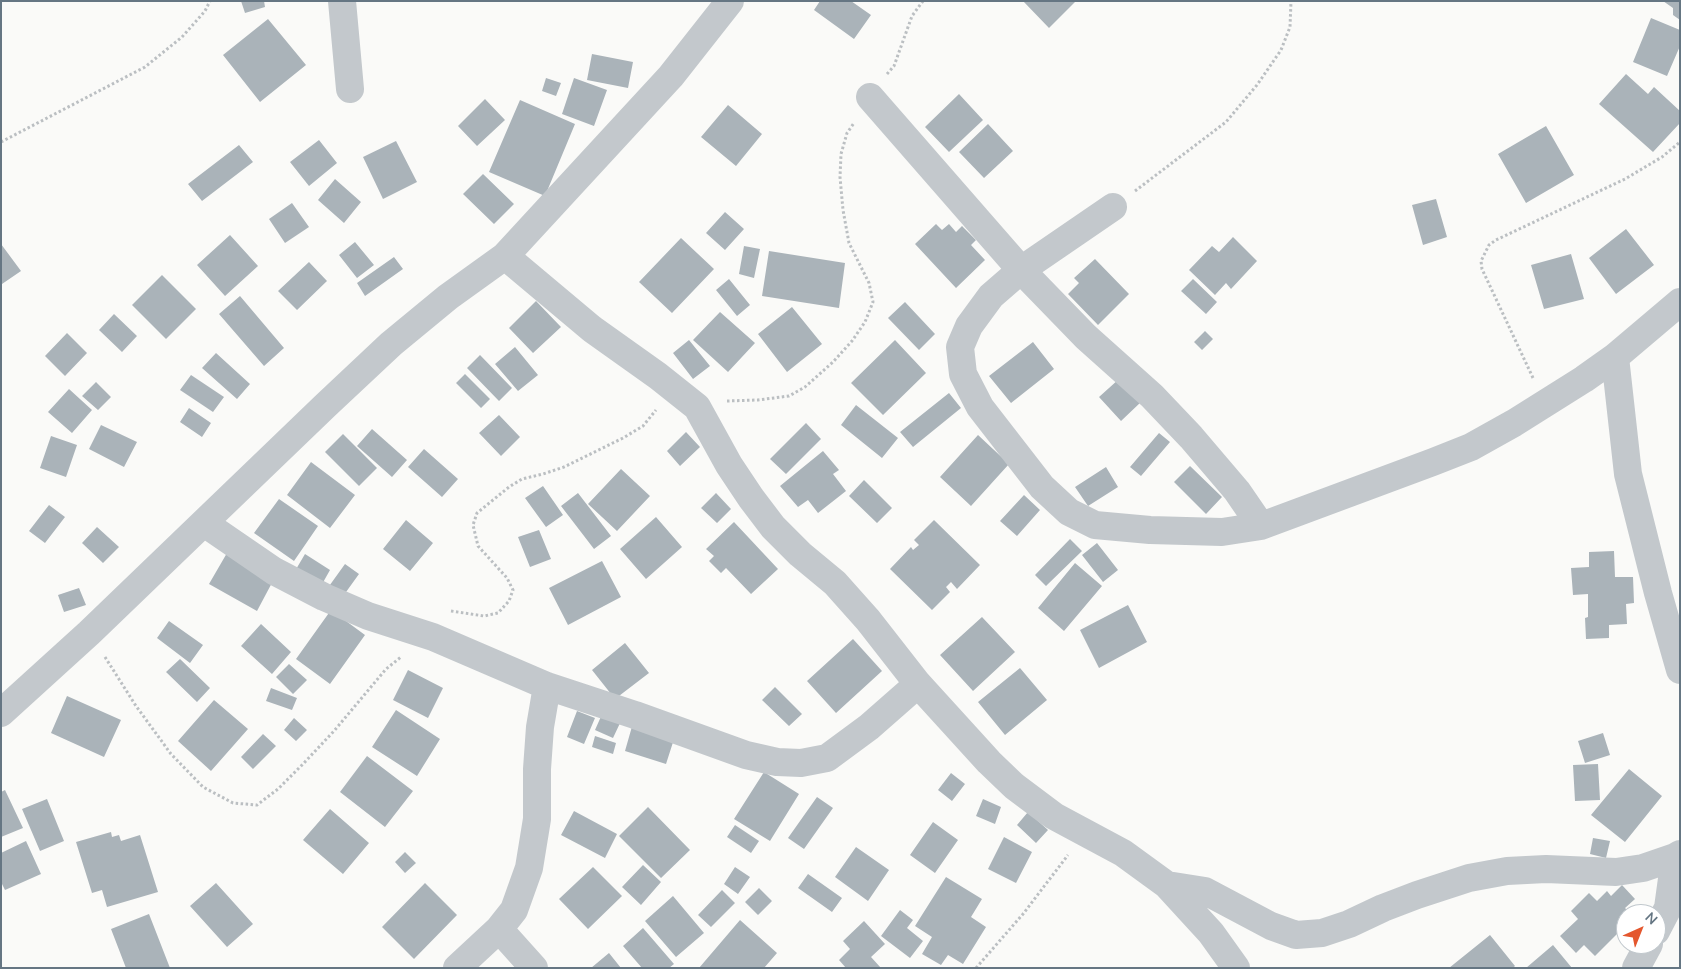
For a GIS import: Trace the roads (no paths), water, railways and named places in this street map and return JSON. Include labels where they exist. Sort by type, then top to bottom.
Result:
[{"type":"street","points":[[342,1],[350,89]]},
{"type":"street","points":[[1,713],[90,633],[326,405],[392,344],[448,297],[505,256],[671,76],[730,1]]},
{"type":"street","points":[[870,97],[1021,270],[1086,336],[1152,396],[1191,437],[1237,491],[1261,526]]},
{"type":"street","points":[[1113,207],[1021,270],[991,296],[969,326],[960,348],[962,374],[980,408],[1042,488],[1068,512],[1096,525],[1150,530],[1222,532],[1261,526],[1472,446],[1584,379],[1614,357],[1680,302]]},
{"type":"street","points":[[505,256],[592,329],[697,407],[729,465],[773,527],[800,554],[835,583],[868,620],[918,684],[983,756],[1014,786],[1054,816],[1123,853],[1168,885],[1211,932],[1236,968]]},
{"type":"street","points":[[1614,357],[1628,474],[1658,593],[1680,670]]},
{"type":"street","points":[[204,523],[274,571],[324,597],[368,616],[433,637],[548,686],[746,755],[777,762],[801,763],[827,758],[846,745],[918,684]]},
{"type":"street","points":[[457,968],[499,929],[514,910],[529,868],[537,819],[537,770],[540,727],[548,686]]},
{"type":"street","points":[[1168,885],[1205,891],[1270,926],[1296,935],[1322,933],[1349,924],[1417,894],[1469,878],[1508,871],[1546,869],[1616,872],[1643,868],[1677,856],[1666,912]]},
{"type":"street","points":[[499,929],[534,968]]},
{"type":"street","points":[[1636,968],[1644,954]]}]
